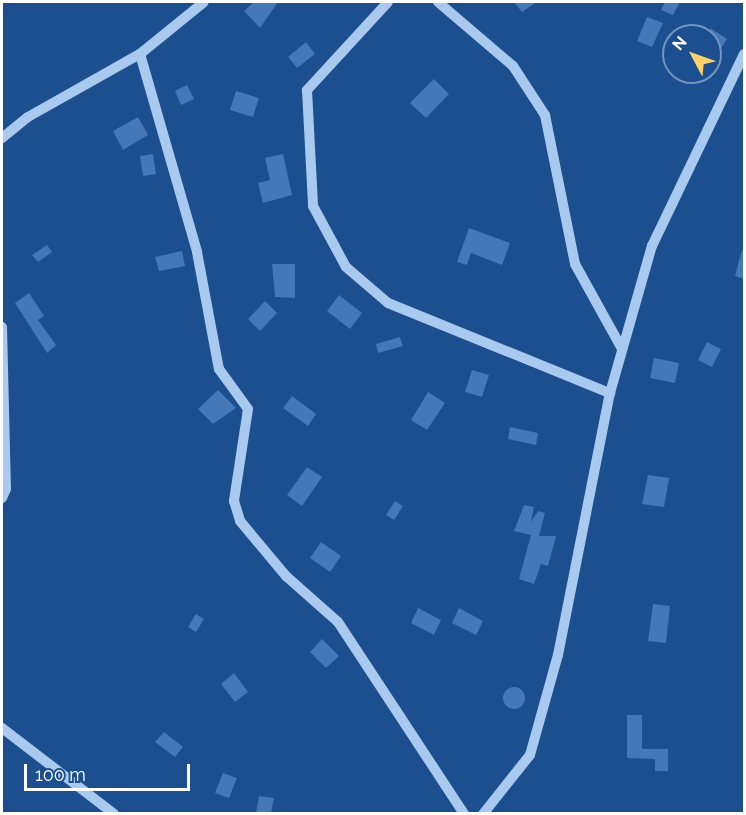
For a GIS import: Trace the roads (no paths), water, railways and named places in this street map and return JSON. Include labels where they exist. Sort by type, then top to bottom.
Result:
[{"type":"street","points":[[2,138],[27,117],[140,54],[204,2]]},
{"type":"street","points":[[388,2],[307,90],[313,206],[346,267],[388,303],[610,393]]},
{"type":"street","points":[[438,2],[513,66],[545,115],[575,264],[621,346]]},
{"type":"street","points":[[140,54],[198,252],[219,369],[248,410],[234,501],[240,521],[286,576],[338,622],[464,813]]},
{"type":"street","points":[[483,813],[530,755],[558,655],[621,346],[652,246],[744,54]]},
{"type":"street","points":[[2,327],[6,489],[2,498]]},
{"type":"street","points":[[2,729],[114,813]]}]
